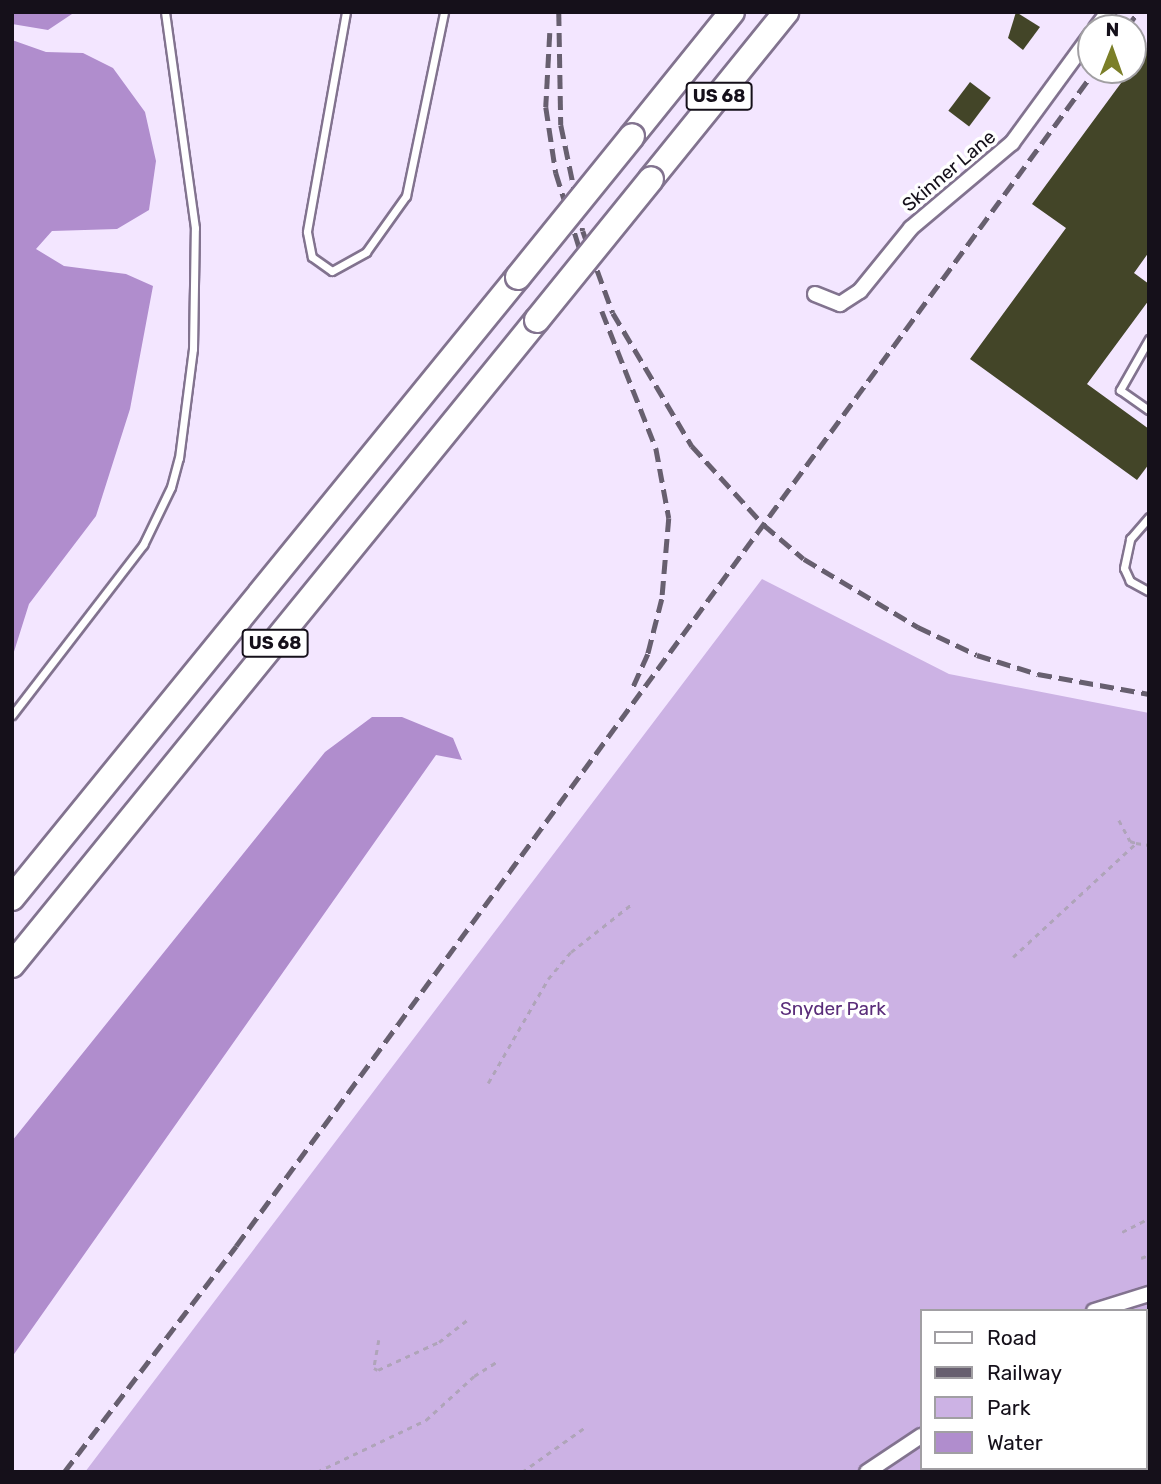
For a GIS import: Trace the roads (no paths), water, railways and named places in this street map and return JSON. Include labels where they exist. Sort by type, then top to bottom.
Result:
[{"type":"highway","name":"US 68","points":[[12,898],[732,12]]},
{"type":"highway","name":"US 68","points":[[12,965],[786,12]]},
{"type":"street","name":"Skinner Lane","points":[[815,294],[840,304],[860,291],[911,228],[1012,143],[1077,54]]},
{"type":"street","points":[[1100,1309],[1149,1294]]},
{"type":"street","points":[[867,1472],[920,1437]]},
{"type":"lane","points":[[12,715],[143,545],[171,486],[179,458],[193,349],[195,228],[165,12]]},
{"type":"lane","points":[[346,12],[307,232],[312,257],[332,271],[366,252],[407,196],[444,12]]},
{"type":"lane","points":[[1149,339],[1120,390],[1149,410]]},
{"type":"lane","points":[[1148,591],[1130,581],[1124,568],[1130,539],[1149,517]]},
{"type":"water","points":[[12,12],[75,12],[48,30],[12,24]]},
{"type":"water","points":[[12,40],[46,52],[83,53],[113,68],[145,112],[156,161],[149,210],[117,229],[52,231],[36,249],[64,266],[126,274],[153,286],[130,409],[96,516],[29,604],[12,658]]},
{"type":"water","points":[[372,717],[402,717],[453,738],[462,760],[436,755],[12,1357],[12,1141],[325,752]]},
{"type":"railway","points":[[559,12],[561,125],[583,231],[613,313],[692,446],[764,525],[804,559],[918,627],[977,655],[1038,674],[1149,694]]},
{"type":"railway","points":[[550,33],[546,107],[556,173],[587,272]]},
{"type":"railway","points":[[64,1472],[236,1246],[1085,84]]},
{"type":"railway","points":[[602,311],[656,448],[669,518],[662,599],[648,654],[632,690]]},
{"type":"park label","name":"Snyder Park","points":[[833,1009]]}]
